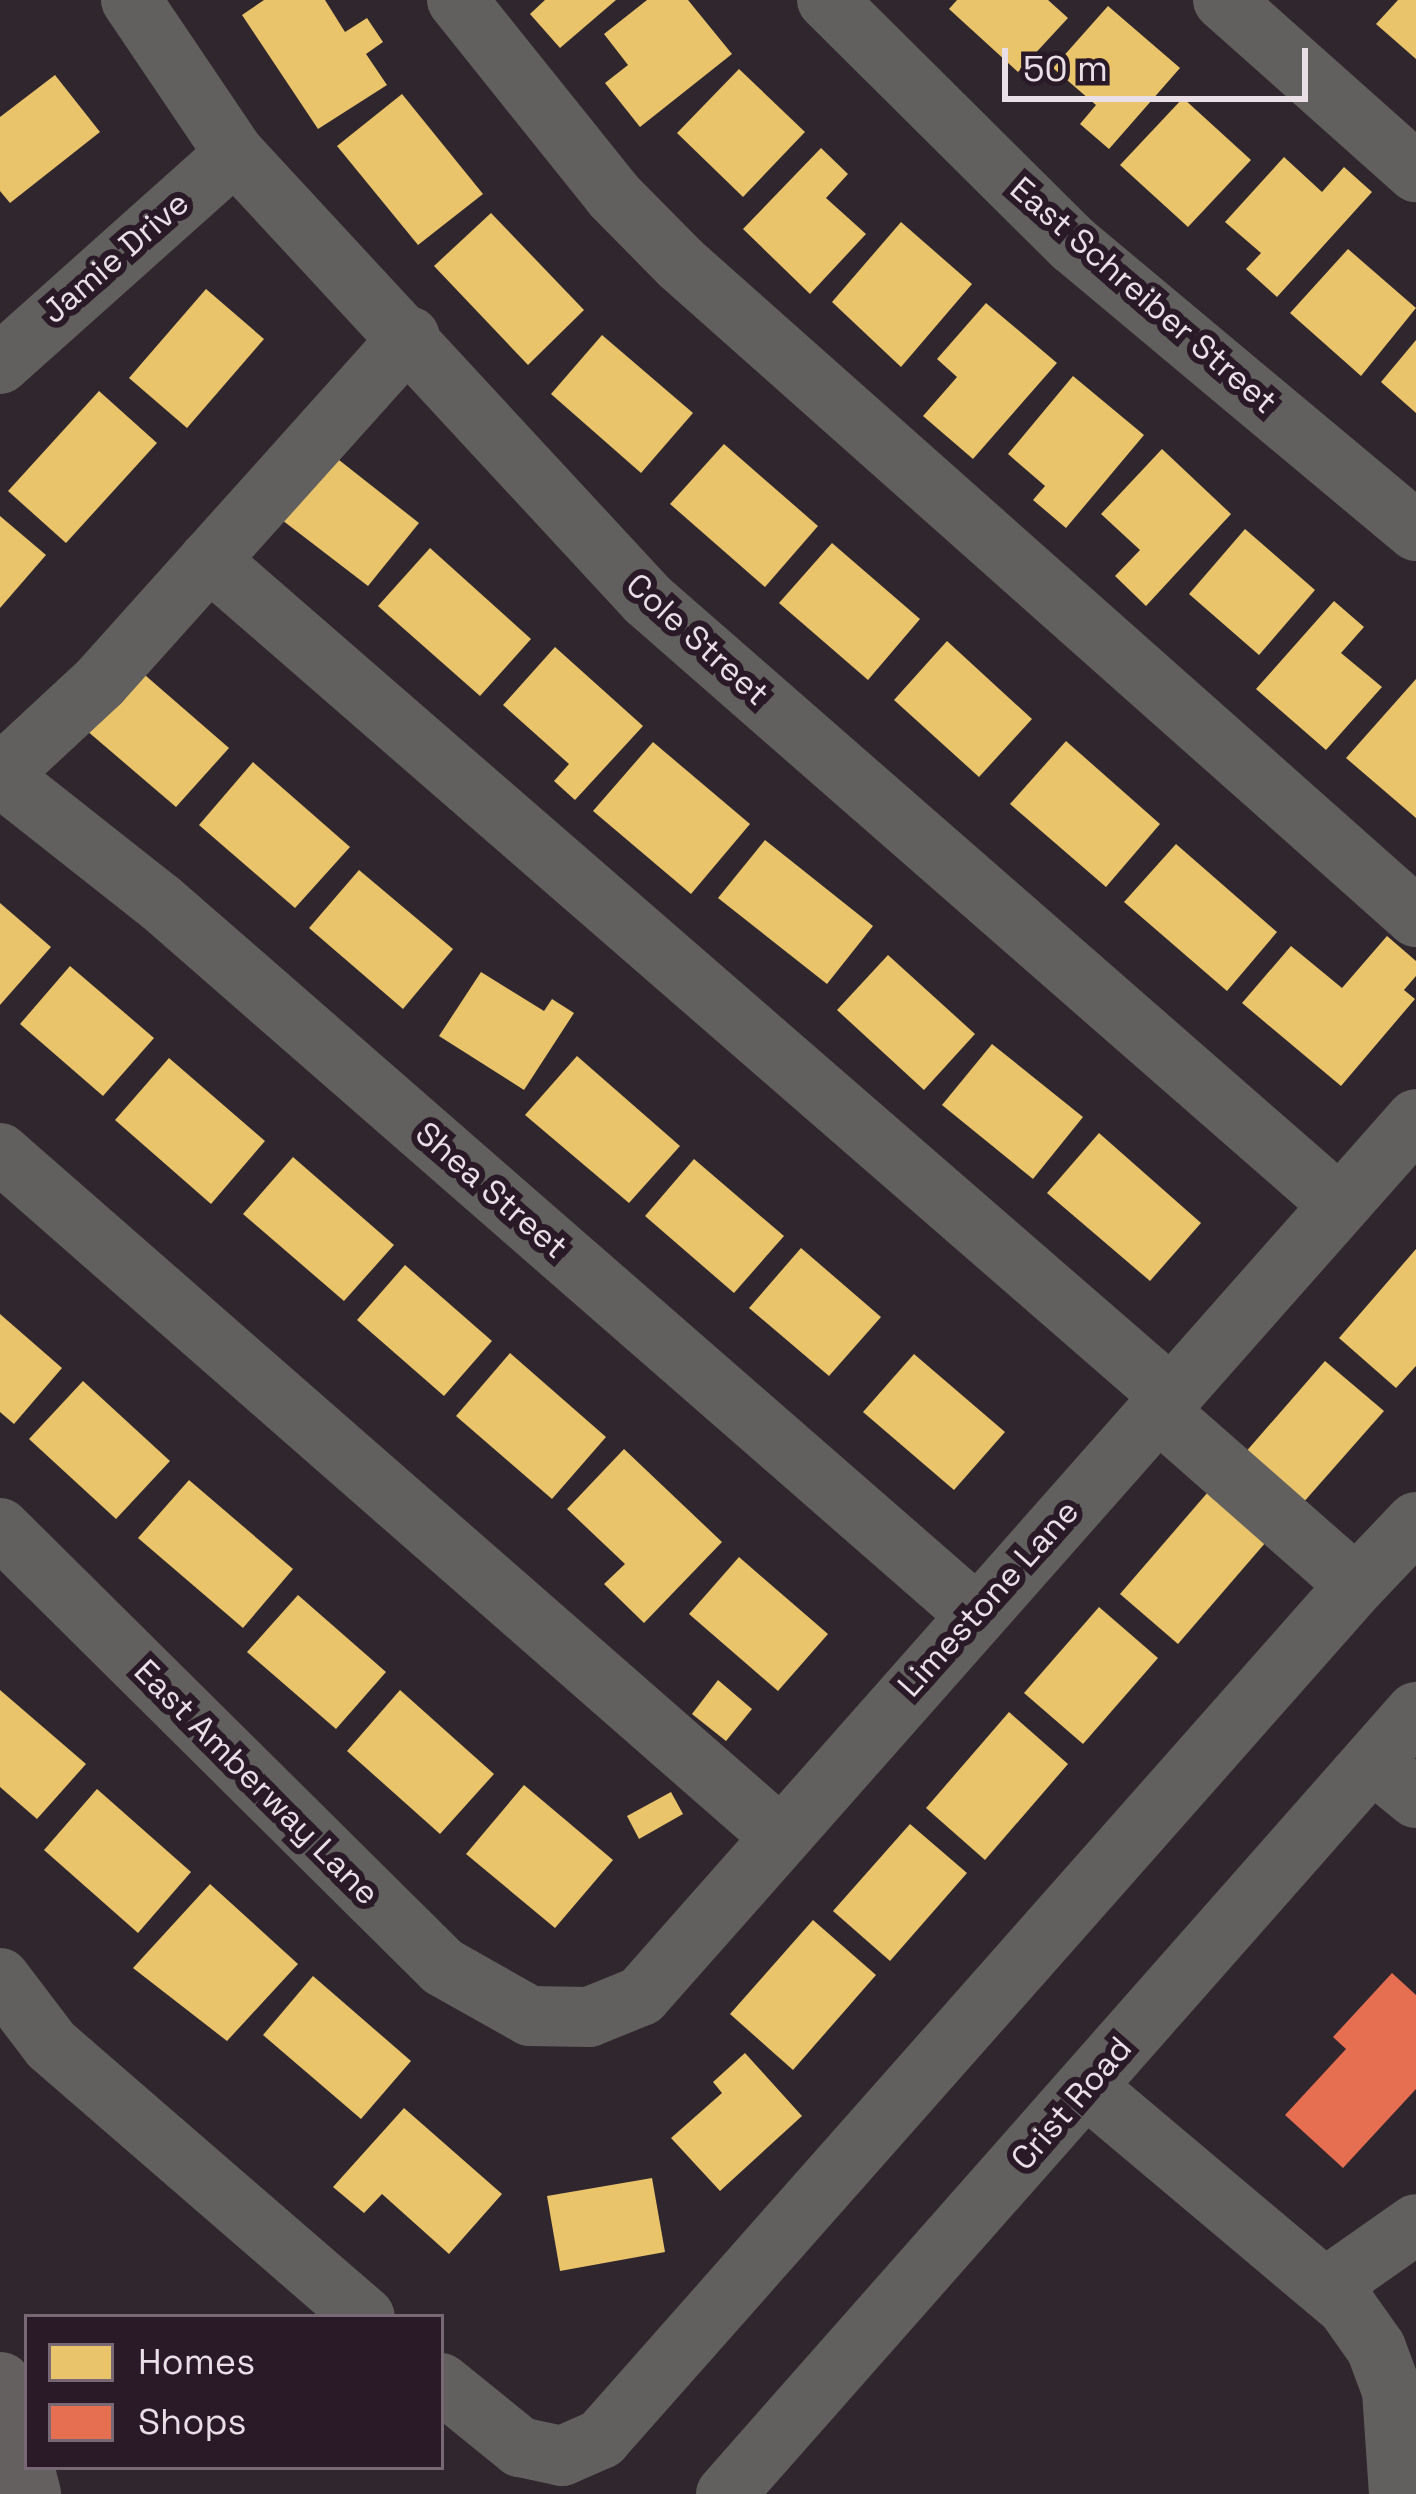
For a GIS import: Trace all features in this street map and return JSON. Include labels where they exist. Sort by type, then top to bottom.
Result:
[{"type":"main road","points":[[0,2385],[28,2494]]},
{"type":"street","name":"Cole Street","points":[[131,0],[236,154],[648,600],[1340,1205]]},
{"type":"street","points":[[457,0],[613,195],[680,262],[1416,916]]},
{"type":"street","name":"East Schreiber Street","points":[[827,0],[1074,245],[1416,531]]},
{"type":"street","points":[[1223,0],[1416,172]]},
{"type":"street","name":"Jamie Drive","points":[[0,364],[236,154]]},
{"type":"street","points":[[0,776],[100,682],[410,338]]},
{"type":"street","points":[[209,560],[1164,1403],[1356,1585]]},
{"type":"street","name":"Shea Street","points":[[0,776],[160,903],[976,1614]]},
{"type":"street","name":"Limestone Lane","points":[[530,2016],[589,2017],[641,1996],[1416,1119]]},
{"type":"street","points":[[0,1153],[779,1835]]},
{"type":"street","points":[[444,2385],[520,2447],[562,2456],[601,2439],[1416,1522]]},
{"type":"street","name":"East Amberway Lane","points":[[0,1528],[443,1967],[530,2016]]},
{"type":"street","name":"Crist Road","points":[[726,2494],[1086,2087],[1394,1780],[1416,1712]]},
{"type":"street","points":[[0,1978],[51,2044],[362,2314]]},
{"type":"street","points":[[1086,2087],[1325,2288],[1392,2336],[1392,2391],[1404,2460]]},
{"type":"street","points":[[1325,2288],[1416,2224]]},
{"type":"building: Homes","points":[[264,0],[325,0],[345,32],[367,18],[383,42],[366,54],[387,85],[318,129],[242,15]]},
{"type":"building: Homes","points":[[545,0],[616,0],[560,48],[530,14]]},
{"type":"building: Homes","points":[[647,0],[688,0],[732,54],[640,127],[605,83],[628,65],[604,34]]},
{"type":"building: Homes","points":[[957,0],[1048,0],[1068,18],[1018,72],[949,9]]},
{"type":"building: Homes","points":[[1398,0],[1416,0],[1416,59],[1376,24]]},
{"type":"building: Homes","points":[[1108,6],[1180,68],[1109,149],[1080,124],[1096,105],[1053,68]]},
{"type":"building: Homes","points":[[739,69],[805,132],[743,197],[677,133]]},
{"type":"building: Homes","points":[[55,75],[100,132],[10,203],[0,191],[0,117]]},
{"type":"building: Homes","points":[[402,94],[483,194],[418,245],[337,146]]},
{"type":"building: Homes","points":[[1183,98],[1251,160],[1188,227],[1120,165]]},
{"type":"building: Homes","points":[[821,148],[848,174],[826,198],[866,234],[810,294],[743,229]]},
{"type":"building: Homes","points":[[1284,157],[1322,192],[1344,167],[1372,192],[1277,297],[1246,269],[1261,253],[1225,222]]},
{"type":"building: Homes","points":[[491,213],[584,310],[528,365],[434,266]]},
{"type":"building: Homes","points":[[901,222],[972,284],[901,367],[832,302]]},
{"type":"building: Homes","points":[[1348,249],[1416,308],[1361,376],[1290,313]]},
{"type":"building: Homes","points":[[206,289],[264,339],[187,428],[129,378]]},
{"type":"building: Homes","points":[[986,303],[1057,363],[973,459],[923,416],[957,377],[937,359]]},
{"type":"building: Homes","points":[[602,335],[693,413],[641,473],[551,394]]},
{"type":"building: Homes","points":[[1416,340],[1416,413],[1381,382]]},
{"type":"building: Homes","points":[[1073,376],[1144,435],[1066,528],[1033,500],[1045,486],[1008,454]]},
{"type":"building: Homes","points":[[99,391],[157,443],[66,543],[8,491]]},
{"type":"building: Homes","points":[[724,444],[818,526],[765,587],[670,504]]},
{"type":"building: Homes","points":[[320,445],[419,523],[368,586],[269,510]]},
{"type":"building: Homes","points":[[1162,449],[1231,514],[1146,606],[1115,576],[1140,550],[1101,514]]},
{"type":"building: Homes","points":[[0,516],[46,555],[0,608]]},
{"type":"building: Homes","points":[[1245,529],[1315,590],[1259,655],[1189,594]]},
{"type":"building: Homes","points":[[832,543],[920,619],[868,680],[779,603]]},
{"type":"building: Homes","points":[[430,548],[531,639],[480,696],[378,606]]},
{"type":"building: Homes","points":[[1334,601],[1364,627],[1341,653],[1382,687],[1326,750],[1256,689]]},
{"type":"building: Homes","points":[[947,641],[1032,719],[979,777],[894,700]]},
{"type":"building: Homes","points":[[555,647],[643,726],[575,800],[554,781],[569,764],[503,705]]},
{"type":"building: Homes","points":[[138,669],[229,748],[176,807],[86,730]]},
{"type":"building: Homes","points":[[1416,679],[1416,818],[1346,758]]},
{"type":"building: Homes","points":[[1066,741],[1160,824],[1106,887],[1010,804]]},
{"type":"building: Homes","points":[[653,742],[750,824],[691,894],[593,811]]},
{"type":"building: Homes","points":[[253,762],[350,847],[295,908],[199,825]]},
{"type":"building: Homes","points":[[765,840],[873,926],[827,984],[718,898]]},
{"type":"building: Homes","points":[[1176,844],[1277,932],[1227,991],[1124,902]]},
{"type":"building: Homes","points":[[359,870],[453,949],[403,1009],[309,928]]},
{"type":"building: Homes","points":[[0,903],[51,947],[0,1005]]},
{"type":"building: Homes","points":[[1387,936],[1416,961],[1416,976],[1404,990],[1415,999],[1341,1086],[1242,1003],[1291,946],[1342,988]]},
{"type":"building: Homes","points":[[888,955],[975,1034],[924,1090],[837,1010]]},
{"type":"building: Homes","points":[[70,966],[154,1038],[103,1096],[20,1024]]},
{"type":"building: Homes","points":[[481,972],[544,1011],[552,999],[574,1013],[524,1090],[439,1036]]},
{"type":"building: Homes","points":[[992,1044],[1083,1117],[1033,1179],[942,1105]]},
{"type":"building: Homes","points":[[577,1056],[680,1146],[629,1203],[525,1115]]},
{"type":"building: Homes","points":[[169,1058],[265,1141],[211,1204],[115,1120]]},
{"type":"building: Homes","points":[[1099,1133],[1201,1223],[1150,1281],[1047,1193]]},
{"type":"building: Homes","points":[[293,1157],[394,1245],[344,1301],[243,1214]]},
{"type":"building: Homes","points":[[694,1159],[784,1236],[734,1293],[645,1216]]},
{"type":"building: Homes","points":[[801,1248],[881,1317],[829,1376],[749,1308]]},
{"type":"building: Homes","points":[[1416,1249],[1416,1366],[1396,1388],[1339,1338]]},
{"type":"building: Homes","points":[[405,1265],[492,1341],[444,1396],[357,1320]]},
{"type":"building: Homes","points":[[0,1314],[62,1368],[14,1424],[0,1412]]},
{"type":"building: Homes","points":[[510,1353],[606,1437],[552,1499],[456,1416]]},
{"type":"building: Homes","points":[[914,1354],[1005,1432],[954,1490],[863,1412]]},
{"type":"building: Homes","points":[[1325,1361],[1384,1411],[1302,1504],[1244,1454]]},
{"type":"building: Homes","points":[[83,1381],[170,1461],[116,1519],[29,1439]]},
{"type":"building: Homes","points":[[624,1449],[722,1542],[644,1623],[604,1584],[625,1564],[567,1509]]},
{"type":"building: Homes","points":[[189,1480],[293,1569],[243,1628],[138,1538]]},
{"type":"building: Homes","points":[[1208,1492],[1266,1542],[1178,1644],[1120,1594]]},
{"type":"building: Homes","points":[[739,1557],[828,1634],[778,1691],[689,1614]]},
{"type":"building: Homes","points":[[298,1595],[386,1672],[336,1729],[247,1652]]},
{"type":"building: Homes","points":[[1099,1607],[1158,1658],[1083,1744],[1024,1693]]},
{"type":"building: Homes","points":[[718,1680],[752,1709],[726,1741],[692,1714]]},
{"type":"building: Homes","points":[[0,1690],[86,1764],[37,1819],[0,1787]]},
{"type":"building: Homes","points":[[400,1690],[494,1774],[440,1834],[347,1751]]},
{"type":"building: Homes","points":[[1009,1712],[1068,1764],[985,1860],[926,1808]]},
{"type":"building: Homes","points":[[524,1785],[613,1860],[555,1928],[466,1854]]},
{"type":"building: Homes","points":[[97,1789],[191,1872],[138,1933],[44,1850]]},
{"type":"building: Homes","points":[[671,1792],[683,1814],[639,1839],[627,1816]]},
{"type":"building: Homes","points":[[910,1824],[967,1873],[890,1961],[833,1911]]},
{"type":"building: Homes","points":[[210,1884],[298,1964],[227,2041],[133,1968]]},
{"type":"building: Homes","points":[[813,1920],[876,1975],[793,2070],[730,2014]]},
{"type":"building: Homes","points":[[313,1976],[411,2061],[361,2119],[263,2035]]},
{"type":"building: Homes","points":[[745,2053],[802,2116],[720,2191],[671,2138],[722,2093],[713,2082]]},
{"type":"building: Homes","points":[[404,2108],[502,2194],[449,2254],[382,2194],[364,2213],[333,2187]]},
{"type":"building: Homes","points":[[652,2178],[665,2252],[560,2271],[547,2196]]},
{"type":"building: Shops","points":[[1392,1973],[1416,1995],[1416,2089],[1343,2168],[1285,2115],[1346,2049],[1333,2037]]}]
